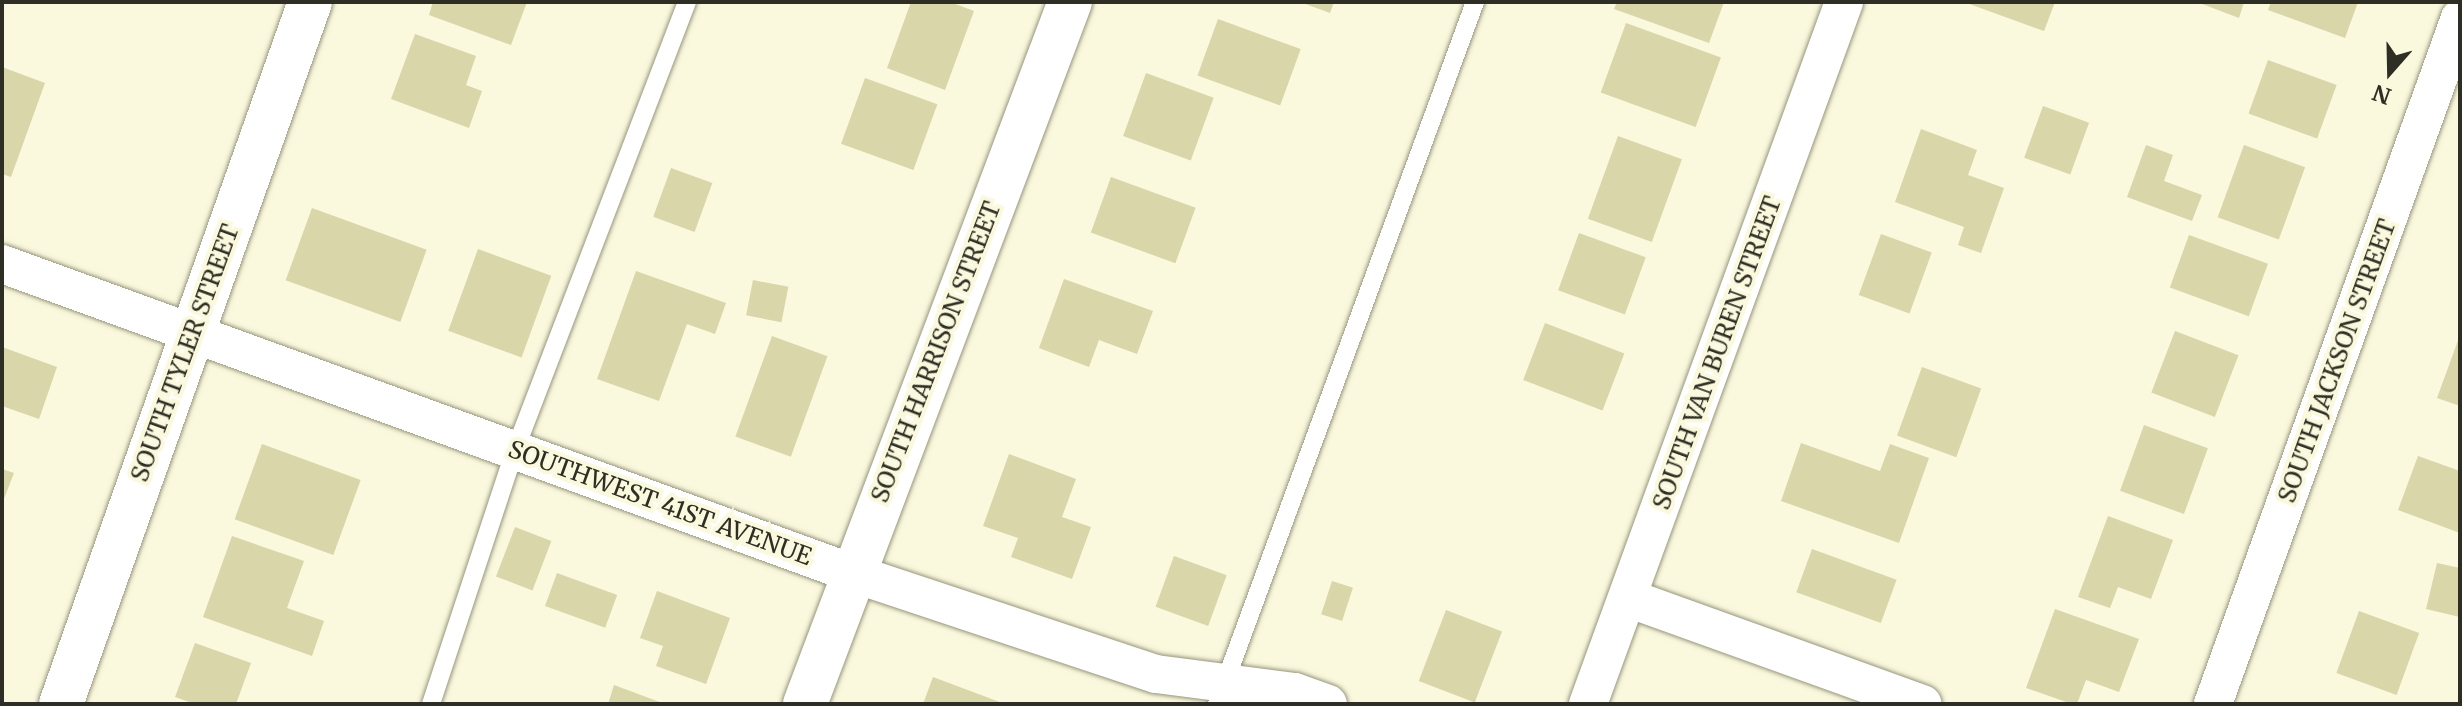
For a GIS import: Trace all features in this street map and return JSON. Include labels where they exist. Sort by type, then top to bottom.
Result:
[{"type":"street","name":"SOUTH TYLER STREET","points":[[61,704],[310,2]]},
{"type":"street","name":"SOUTH HARRISON STREET","points":[[805,704],[1070,2]]},
{"type":"street","name":"SOUTH VAN BUREN STREET","points":[[1588,704],[1844,2]]},
{"type":"street","name":"SOUTH JACKSON STREET","points":[[2213,704],[2460,18]]},
{"type":"street","name":"SOUTHWEST 41ST AVENUE","points":[[2,264],[852,573],[1156,674],[1221,694],[1295,692],[1328,704]]},
{"type":"street","points":[[1628,598],[1923,704]]},
{"type":"lane","points":[[431,704],[515,450],[687,2]]},
{"type":"lane","points":[[1221,694],[1475,2]]},
{"type":"building","points":[[433,2],[527,2],[511,45],[429,15]]},
{"type":"building","points":[[911,2],[950,2],[974,11],[945,90],[887,68]]},
{"type":"building","points":[[1300,2],[1334,2],[1330,13]]},
{"type":"building","points":[[1617,2],[1724,2],[1709,43],[1614,9]]},
{"type":"building","points":[[1964,2],[2055,2],[2044,31]]},
{"type":"building","points":[[2197,2],[2244,2],[2239,18]]},
{"type":"building","points":[[2271,2],[2358,2],[2345,38],[2268,10]]},
{"type":"building","points":[[1218,19],[1301,49],[1280,105],[1197,75]]},
{"type":"building","points":[[1626,23],[1721,58],[1696,127],[1601,93]]},
{"type":"building","points":[[415,34],[476,56],[466,85],[482,91],[469,128],[391,99]]},
{"type":"building","points":[[2268,60],[2337,85],[2317,139],[2249,114]]},
{"type":"building","points":[[2,67],[45,83],[11,177],[2,174]]},
{"type":"building","points":[[1146,73],[1214,98],[1191,161],[1123,136]]},
{"type":"building","points":[[865,78],[937,104],[913,170],[841,144]]},
{"type":"building","points":[[2043,106],[2089,123],[2070,174],[2024,158]]},
{"type":"building","points":[[1921,129],[1977,150],[1968,175],[2004,188],[1981,253],[1958,245],[1964,227],[1895,202]]},
{"type":"building","points":[[1618,136],[1682,159],[1652,242],[1588,219]]},
{"type":"building","points":[[2146,145],[2173,155],[2164,181],[2202,195],[2192,221],[2127,197]]},
{"type":"building","points":[[2244,145],[2305,167],[2279,240],[2218,217]]},
{"type":"building","points":[[671,168],[712,183],[695,232],[653,217]]},
{"type":"building","points":[[1111,177],[1196,208],[1175,263],[1091,232]]},
{"type":"building","points":[[312,208],[427,250],[400,322],[286,280]]},
{"type":"building","points":[[1579,233],[1646,257],[1625,315],[1558,290]]},
{"type":"building","points":[[1881,234],[1932,252],[1910,314],[1859,295]]},
{"type":"building","points":[[2189,235],[2268,264],[2249,316],[2170,288]]},
{"type":"building","points":[[478,249],[551,276],[522,357],[448,331]]},
{"type":"building","points":[[636,271],[726,303],[715,334],[687,324],[659,401],[597,379]]},
{"type":"building","points":[[1064,279],[1153,311],[1137,354],[1099,340],[1089,367],[1039,348]]},
{"type":"building","points":[[753,280],[788,287],[781,322],[746,315]]},
{"type":"building","points":[[1545,323],[1624,353],[1602,410],[1523,380]]},
{"type":"building","points":[[2175,331],[2238,355],[2215,417],[2151,393]]},
{"type":"building","points":[[2460,335],[2460,406],[2437,398]]},
{"type":"building","points":[[772,336],[827,356],[791,457],[735,437]]},
{"type":"building","points":[[2,347],[57,367],[39,419],[2,406]]},
{"type":"building","points":[[1922,367],[1981,389],[1956,457],[1897,436]]},
{"type":"building","points":[[2144,425],[2208,448],[2184,514],[2120,491]]},
{"type":"building","points":[[1801,443],[1880,471],[1890,444],[1929,458],[1899,543],[1781,501]]},
{"type":"building","points":[[262,444],[361,480],[333,555],[235,519]]},
{"type":"building","points":[[1009,454],[1076,479],[1062,517],[1091,527],[1072,579],[1011,557],[1018,538],[983,526]]},
{"type":"building","points":[[2418,456],[2460,471],[2460,533],[2398,510]]},
{"type":"building","points":[[2,469],[14,473],[2,504]]},
{"type":"building","points":[[2108,516],[2173,540],[2151,599],[2118,587],[2110,608],[2078,597]]},
{"type":"building","points":[[515,527],[551,541],[532,590],[496,576]]},
{"type":"building","points":[[232,536],[304,561],[287,608],[324,621],[312,656],[203,617]]},
{"type":"building","points":[[1812,549],[1897,580],[1881,623],[1796,592]]},
{"type":"building","points":[[1174,556],[1227,575],[1208,626],[1156,607]]},
{"type":"building","points":[[2437,563],[2460,568],[2460,617],[2426,609]]},
{"type":"building","points":[[557,573],[617,595],[605,628],[545,606]]},
{"type":"building","points":[[1332,581],[1353,588],[1342,621],[1321,614]]},
{"type":"building","points":[[657,591],[730,618],[706,684],[656,666],[663,646],[640,638]]},
{"type":"building","points":[[2055,609],[2139,639],[2119,692],[2086,680],[2077,704],[2072,704],[2026,688]]},
{"type":"building","points":[[1446,610],[1502,632],[1475,702],[1419,681]]},
{"type":"building","points":[[2359,611],[2419,633],[2397,695],[2336,673]]},
{"type":"building","points":[[195,643],[251,663],[236,704],[195,704],[175,697]]},
{"type":"building","points":[[933,677],[1005,704],[923,704]]},
{"type":"building","points":[[614,685],[665,704],[608,704]]}]
